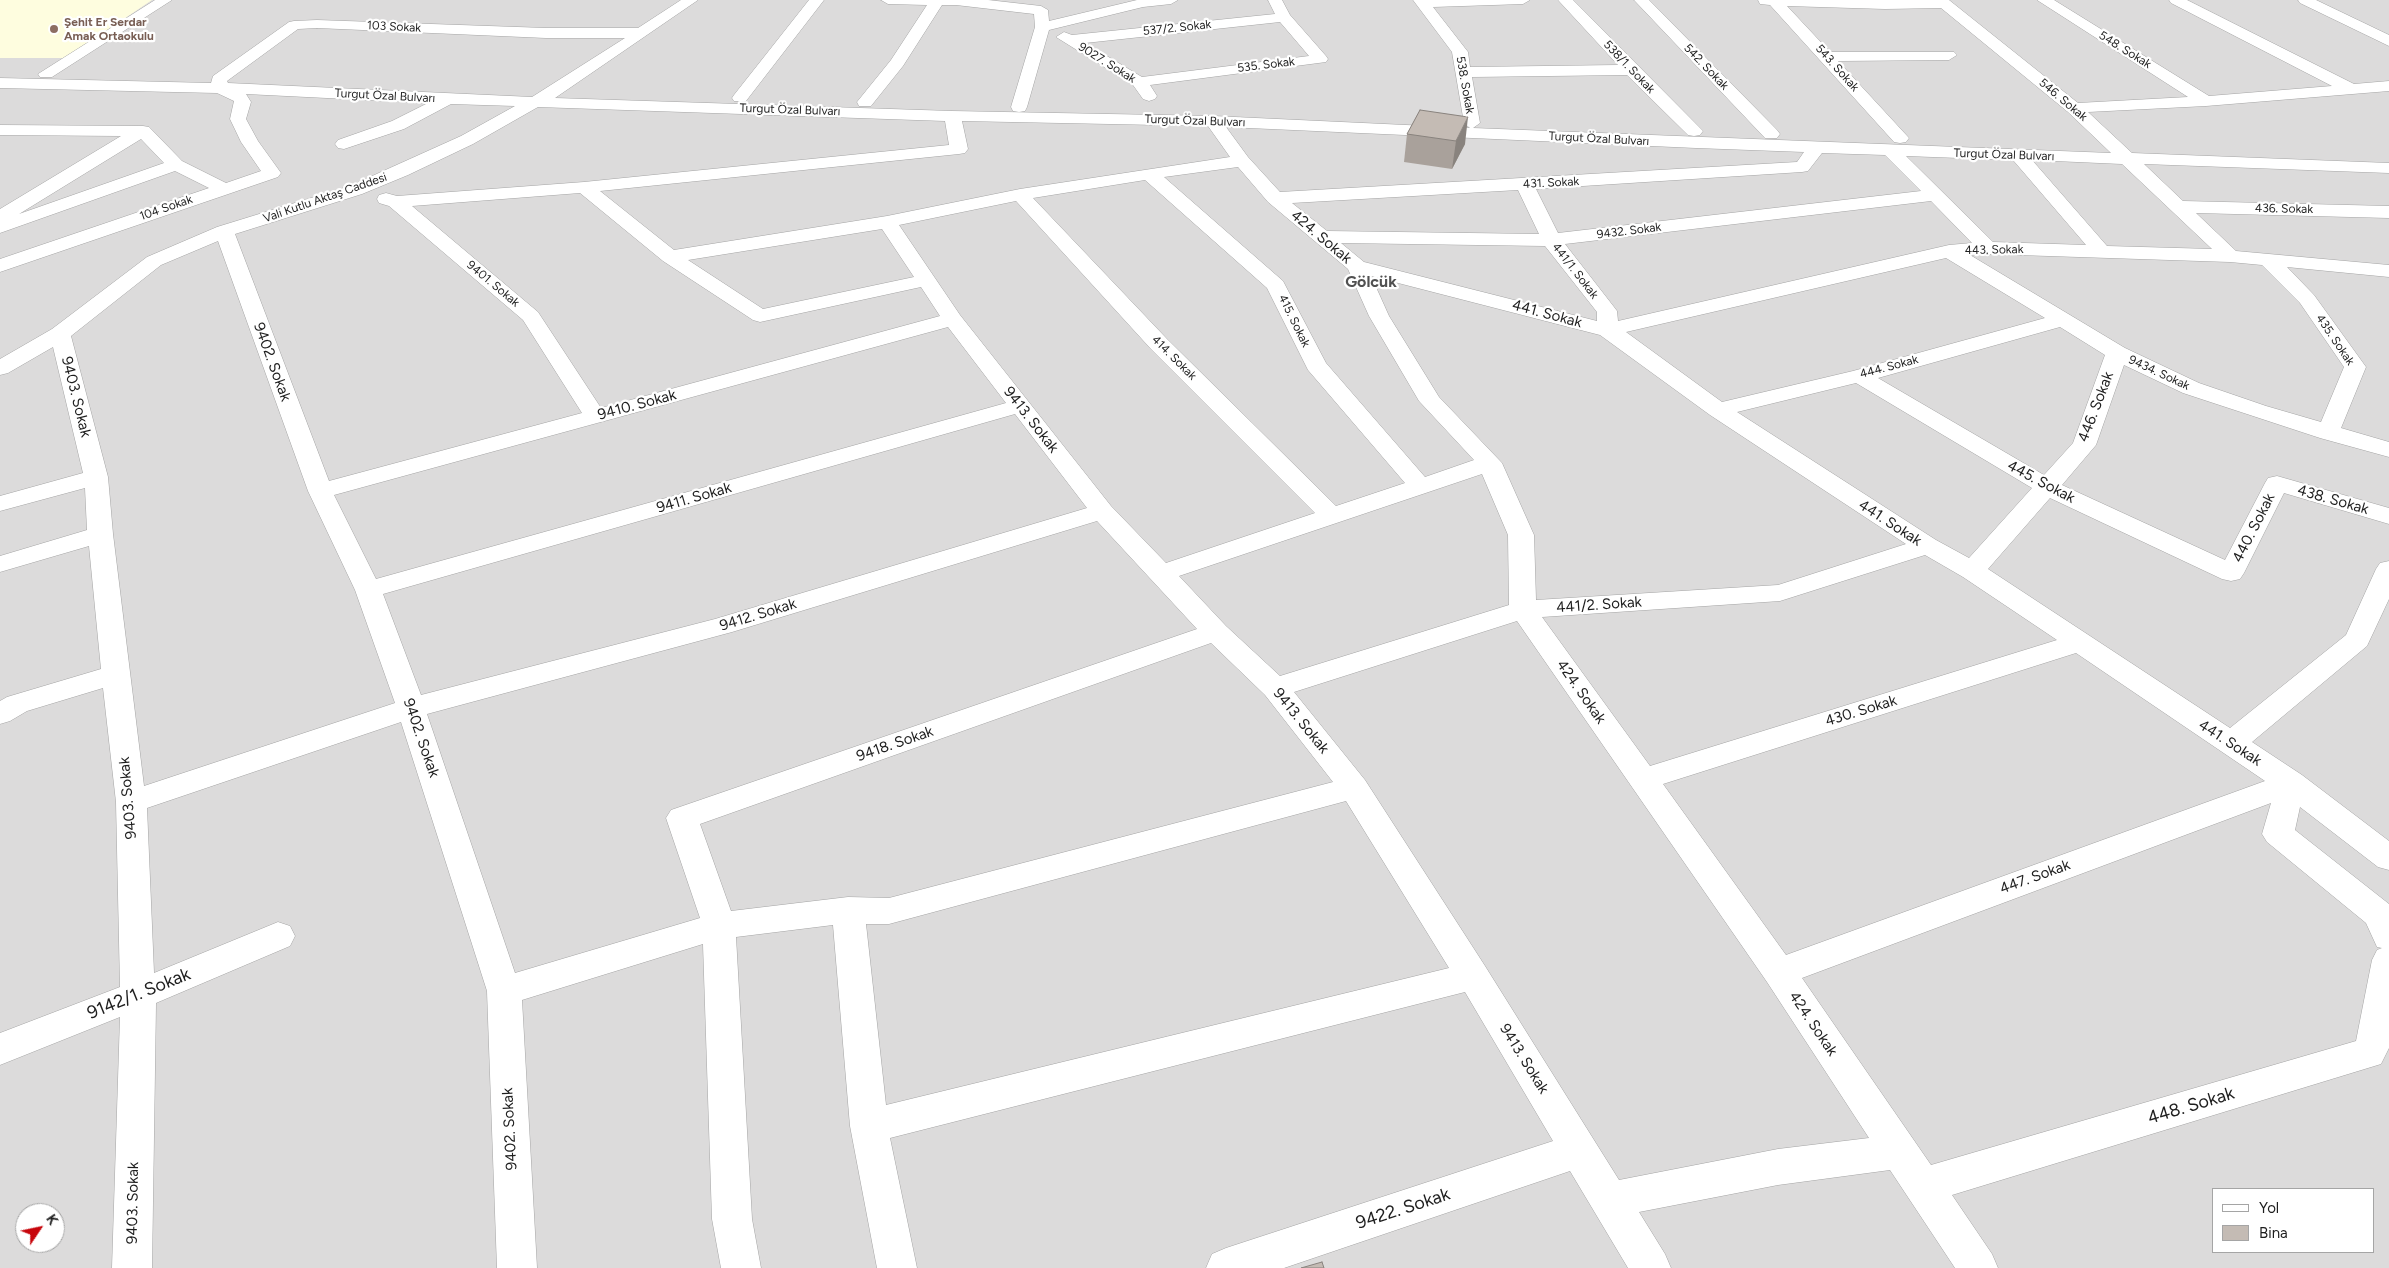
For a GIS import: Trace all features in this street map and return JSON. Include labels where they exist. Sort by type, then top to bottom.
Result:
[{"type":"street","points":[[46,74],[165,0]]},
{"type":"street","points":[[646,30],[650,12],[666,0]]},
{"type":"street","name":"Vali Kutlu Aktaş Caddesi","points":[[2,365],[60,334],[154,261],[224,231],[356,190],[402,171],[467,140],[555,91],[691,0]]},
{"type":"street","points":[[740,98],[817,0]]},
{"type":"street","points":[[888,0],[957,1],[1047,7],[1019,107]]},
{"type":"street","points":[[1042,27],[1170,0]]},
{"type":"street","name":"535. Sokak","points":[[1139,82],[1320,58],[1284,17],[1275,0]]},
{"type":"street","points":[[1421,2],[1523,0]]},
{"type":"street","name":"538/1. Sokak","points":[[1565,0],[1631,70],[1694,131]]},
{"type":"street","name":"542. Sokak","points":[[1641,0],[1771,134]]},
{"type":"street","points":[[1756,0],[1883,3],[1943,2]]},
{"type":"street","name":"548. Sokak","points":[[2044,0],[2206,101]]},
{"type":"street","points":[[2176,0],[2349,88]]},
{"type":"street","points":[[2305,0],[2389,41]]},
{"type":"street","points":[[866,102],[897,63],[936,1]]},
{"type":"street","name":"543. Sokak","points":[[1773,1],[1827,57],[1935,195],[1988,248]]},
{"type":"street","name":"538. Sokak","points":[[1421,2],[1460,52],[1472,123]]},
{"type":"street","name":"546. Sokak","points":[[1943,2],[2074,108],[2124,153],[2230,256]]},
{"type":"street","name":"537/2. Sokak","points":[[1070,40],[1284,17]]},
{"type":"street","name":"103 Sokak","points":[[220,84],[294,25],[546,33],[646,30]]},
{"type":"street","name":"9027. Sokak","points":[[1042,27],[1070,40],[1139,82],[1160,111]]},
{"type":"street","points":[[1827,57],[1949,55]]},
{"type":"street","points":[[1464,72],[1631,70]]},
{"type":"street","name":"Turgut Özal Bulvarı","points":[[0,73],[220,84],[448,99],[952,116],[1213,121],[1817,147],[1895,144],[2124,153],[2389,168]]},
{"type":"street","name":"Turgut Özal Bulvarı","points":[[0,83],[220,84],[555,91],[1160,111],[1771,134],[2019,156],[2124,153],[2389,158]]},
{"type":"street","name":"104 Sokak","points":[[0,266],[272,172],[250,142],[238,119],[243,102],[220,84]]},
{"type":"street","points":[[2074,108],[2206,101],[2389,86]]},
{"type":"street","points":[[344,144],[398,125],[448,99]]},
{"type":"street","points":[[396,202],[584,187],[959,149],[952,116]]},
{"type":"street","name":"424. Sokak","points":[[1213,121],[1242,162],[1275,198],[1357,266],[1379,316],[1430,401],[1490,463],[1521,535],[1523,610],[1778,972],[1978,1268]]},
{"type":"street","points":[[2,130],[141,131],[176,165],[223,188]]},
{"type":"street","points":[[0,217],[141,131]]},
{"type":"street","name":"431. Sokak","points":[[1275,198],[1525,185],[1802,167],[1817,147]]},
{"type":"street","points":[[2019,156],[2101,251]]},
{"type":"street","points":[[670,257],[887,222],[1020,195],[1149,174],[1242,162]]},
{"type":"street","points":[[0,227],[176,165]]},
{"type":"street","name":"415. Sokak","points":[[1149,174],[1276,285],[1316,366],[1421,487]]},
{"type":"street","name":"441/1. Sokak","points":[[1525,185],[1551,240],[1607,311],[1608,330]]},
{"type":"street","points":[[584,187],[670,257],[760,316],[927,280]]},
{"type":"street","name":"9401. Sokak","points":[[356,190],[396,202],[531,316],[595,416]]},
{"type":"street","name":"414. Sokak","points":[[1020,195],[1159,344],[1332,516]]},
{"type":"street","name":"9432. Sokak","points":[[1321,237],[1551,240],[1935,195]]},
{"type":"street","name":"436. Sokak","points":[[2179,207],[2389,212]]},
{"type":"street","name":"9413. Sokak","points":[[887,222],[953,319],[1102,511],[1216,632],[1275,688],[1354,788],[1473,976],[1651,1268]]},
{"type":"street","name":"9402. Sokak","points":[[224,231],[320,491],[368,590],[411,708],[504,991],[516,1268]]},
{"type":"street","name":"443. Sokak","points":[[1608,330],[1949,251],[1988,248],[2230,256],[2389,271]]},
{"type":"street","name":"9434. Sokak","points":[[1949,251],[2060,321],[2117,353],[2192,388],[2389,450]]},
{"type":"street","name":"435. Sokak","points":[[2269,261],[2307,299],[2355,367],[2328,432]]},
{"type":"street","name":"441. Sokak","points":[[1357,266],[1608,330],[1641,352],[1718,410],[1786,456],[1927,546],[1972,571],[2230,744],[2291,782],[2389,858]]},
{"type":"street","name":"9410. Sokak","points":[[320,491],[953,319]]},
{"type":"street","name":"444. Sokak","points":[[1718,410],[1859,376],[2060,321]]},
{"type":"street","name":"9403. Sokak","points":[[60,334],[96,477],[100,534],[130,802],[138,995],[132,1268]]},
{"type":"street","name":"446. Sokak","points":[[1972,571],[2084,445],[2117,353]]},
{"type":"street","name":"445. Sokak","points":[[1859,376],[2047,487],[2231,573]]},
{"type":"street","name":"9411. Sokak","points":[[368,590],[1020,406]]},
{"type":"street","points":[[1162,573],[1490,463]]},
{"type":"street","points":[[0,504],[96,477]]},
{"type":"street","name":"438. Sokak","points":[[2277,483],[2389,516]]},
{"type":"street","name":"440. Sokak","points":[[2231,573],[2277,483]]},
{"type":"street","name":"9412. Sokak","points":[[130,802],[411,708],[722,626],[1102,511]]},
{"type":"street","points":[[0,564],[100,534]]},
{"type":"street","name":"441/2. Sokak","points":[[1275,688],[1523,610],[1780,593],[1927,546]]},
{"type":"street","points":[[2230,744],[2357,640],[2389,568]]},
{"type":"street","name":"9418. Sokak","points":[[719,926],[682,818],[1216,632]]},
{"type":"street","name":"430. Sokak","points":[[1643,779],[2079,643]]},
{"type":"street","points":[[0,714],[17,704],[116,674]]},
{"type":"street","points":[[2291,782],[2278,834],[2379,915],[2389,938]]},
{"type":"street","name":"447. Sokak","points":[[1778,972],[2291,782]]},
{"type":"street","points":[[504,991],[719,926],[848,910],[889,911],[1354,788]]},
{"type":"street","points":[[848,910],[869,1126],[897,1268]]},
{"type":"street","points":[[719,926],[732,1219],[741,1268]]},
{"type":"street","name":"9142/1. Sokak","points":[[0,1049],[138,995],[278,936]]},
{"type":"street","name":"448. Sokak","points":[[1922,1186],[2368,1053],[2375,1040],[2389,960]]},
{"type":"street","points":[[869,1126],[1473,976]]},
{"type":"street","name":"9422. Sokak","points":[[1226,1268],[1580,1150]]},
{"type":"street","points":[[1610,1200],[1778,1167],[1898,1152]]},
{"type":"shaded area","points":[[0,0],[2389,0],[2389,1268],[0,1268]]},
{"type":"shaded area","name":"Şehit Er Serdar Amak Ortaokulu","points":[[0,0],[152,0],[66,58],[0,58]]},
{"type":"building","points":[[1420,110],[1468,117],[1456,141],[1407,134]]},
{"type":"building","points":[[1322,1262],[1324,1268],[1301,1268]]},
{"type":"place","name":"Şehit Er Serdar Amak Ortaokulu","points":[[54,29]]},
{"type":"district","name":"Gölcük","points":[[1371,282]]}]
